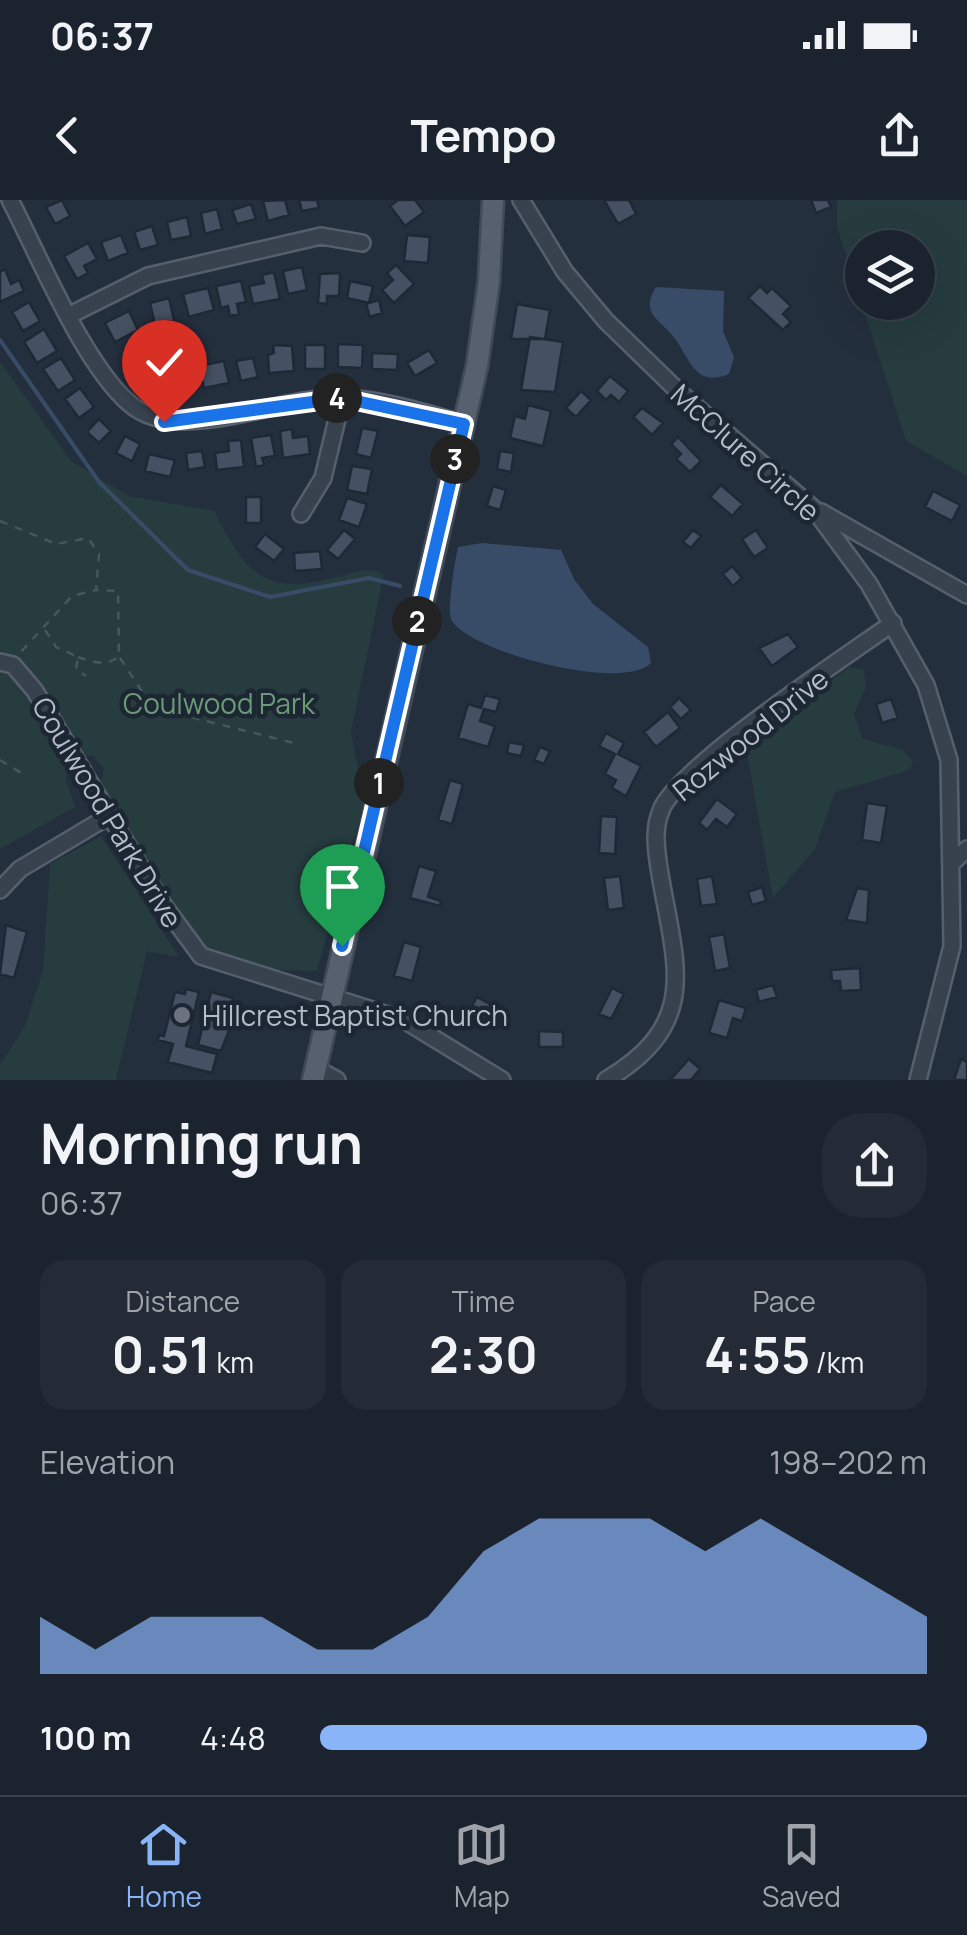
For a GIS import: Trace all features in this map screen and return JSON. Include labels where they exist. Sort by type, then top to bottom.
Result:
[{"type":"main road","points":[[315,1075],[482,337],[493,200]]},
{"type":"street","points":[[10,200],[70,315],[117,390],[140,411],[164,422],[342,398],[464,424]]},
{"type":"street","name":"McClure Circle","points":[[521,200],[565,272],[606,320],[678,391],[813,508],[892,624],[926,685],[946,744],[952,863],[949,971],[918,1080]]},
{"type":"street","points":[[70,315],[148,276],[321,236],[362,243]]},
{"type":"street","points":[[301,514],[322,478],[342,398]]},
{"type":"street","points":[[813,508],[967,595]]},
{"type":"street","name":"Rozwood Drive","points":[[606,1080],[649,1048],[675,1007],[677,973],[655,842],[663,806],[710,760],[892,624]]},
{"type":"street","name":"Coulwood Park Drive","points":[[6,664],[35,691],[189,945],[201,956],[331,994]]},
{"type":"street","points":[[0,890],[20,868],[108,816]]},
{"type":"street","points":[[952,863],[967,849]]},
{"type":"street","points":[[949,971],[967,971]]},
{"type":"street","points":[[331,994],[421,1028],[502,1080]]},
{"type":"street","points":[[315,1075],[337,1080]]},
{"type":"path","points":[[0,520],[56,544],[88,538],[99,554],[96,590]]},
{"type":"path","points":[[6,664],[72,596],[96,590],[118,591],[120,656],[156,713]]},
{"type":"path","points":[[44,628],[56,647],[78,657],[92,662],[114,662],[120,656]]},
{"type":"path","points":[[78,657],[76,669],[86,676]]},
{"type":"path","points":[[144,715],[174,712],[294,744]]},
{"type":"path","points":[[0,760],[21,774]]},
{"type":"green space","points":[[837,200],[967,200],[967,476],[906,441],[867,320],[935,320],[935,230],[845,230],[845,252],[837,227]]},
{"type":"green space","name":"Coulwood Park","points":[[0,362],[71,461],[129,496],[214,511],[237,551],[261,575],[294,584],[362,570],[384,574],[351,731],[364,803],[317,971],[236,969],[201,956],[100,786],[104,768],[93,756],[81,756],[67,767],[66,780],[75,807],[0,849]]},
{"type":"green space","points":[[849,667],[864,670],[866,686],[854,715],[863,739],[903,750],[913,761],[910,770],[835,792],[815,849],[773,898],[746,748]]},
{"type":"green space","points":[[101,836],[179,957],[147,951],[116,1080],[0,1080],[0,1065],[25,1026],[43,970],[50,864]]},
{"type":"water","points":[[656,287],[724,291],[723,331],[734,357],[729,374],[709,377],[695,370],[651,311],[651,296]]},
{"type":"water","points":[[482,543],[561,550],[574,579],[593,604],[648,647],[651,663],[635,671],[581,671],[517,656],[465,633],[450,616],[458,547]]},
{"type":"building","points":[[62,200],[70,216],[55,224],[46,207]]},
{"type":"building","points":[[285,200],[289,215],[268,221],[263,201]]},
{"type":"building","points":[[299,200],[317,200],[319,208],[302,211]]},
{"type":"building","points":[[398,200],[415,200],[424,212],[405,226],[390,206]]},
{"type":"building","points":[[604,200],[629,200],[636,214],[618,224]]},
{"type":"building","points":[[811,200],[828,200],[831,207],[816,213]]},
{"type":"building","points":[[251,204],[256,219],[237,224],[232,210]]},
{"type":"building","points":[[217,209],[222,229],[205,234],[201,213]]},
{"type":"building","points":[[187,217],[191,236],[171,240],[167,222]]},
{"type":"building","points":[[152,226],[158,245],[140,250],[134,232]]},
{"type":"building","points":[[121,235],[128,253],[108,261],[101,242]]},
{"type":"building","points":[[407,235],[430,237],[428,263],[404,261]]},
{"type":"building","points":[[88,243],[97,259],[84,266],[88,273],[77,279],[64,256]]},
{"type":"building","points":[[396,265],[414,284],[394,303],[382,290],[393,280],[387,273]]},
{"type":"building","points":[[302,267],[307,290],[288,294],[283,271]]},
{"type":"building","points":[[5,269],[11,284],[19,280],[24,291],[0,302],[0,272]]},
{"type":"building","points":[[274,272],[280,299],[253,304],[249,286],[264,283],[262,275]]},
{"type":"building","points":[[340,273],[339,296],[327,296],[327,304],[318,303],[320,274]]},
{"type":"building","points":[[241,281],[246,302],[237,304],[239,314],[230,316],[228,306],[221,308],[216,286]]},
{"type":"building","points":[[350,281],[373,286],[369,303],[347,298]]},
{"type":"building","points":[[760,286],[767,293],[772,288],[791,306],[783,314],[791,322],[783,330],[748,298]]},
{"type":"building","points":[[208,288],[214,310],[189,317],[183,294]]},
{"type":"building","points":[[169,298],[174,320],[155,325],[150,303]]},
{"type":"building","points":[[379,300],[382,313],[370,317],[366,304]]},
{"type":"building","points":[[29,302],[40,321],[23,331],[12,312]]},
{"type":"building","points":[[517,304],[550,310],[545,339],[511,339]]},
{"type":"building","points":[[129,311],[138,330],[115,342],[105,323]]},
{"type":"building","points":[[44,329],[57,351],[37,363],[24,342]]},
{"type":"building","points":[[530,337],[563,342],[555,392],[521,390]]},
{"type":"building","points":[[338,344],[363,345],[362,368],[338,367]]},
{"type":"building","points":[[273,345],[292,346],[294,371],[269,373],[268,355],[274,353]]},
{"type":"building","points":[[305,345],[325,345],[325,369],[305,369]]},
{"type":"building","points":[[429,350],[437,363],[415,376],[407,363]]},
{"type":"building","points":[[372,353],[398,354],[397,370],[372,369]]},
{"type":"building","points":[[61,358],[75,380],[58,391],[43,369]]},
{"type":"building","points":[[253,358],[258,377],[241,381],[236,361]]},
{"type":"building","points":[[152,359],[166,366],[157,384],[143,377]]},
{"type":"building","points":[[224,361],[229,383],[204,388],[199,366]]},
{"type":"building","points":[[193,372],[195,389],[174,392],[172,374]]},
{"type":"building","points":[[610,376],[628,391],[619,402],[611,395],[606,400],[597,391]]},
{"type":"building","points":[[80,388],[94,407],[79,418],[65,399]]},
{"type":"building","points":[[581,391],[591,400],[576,417],[566,408]]},
{"type":"building","points":[[528,405],[551,411],[543,446],[510,438],[515,416],[525,419]]},
{"type":"building","points":[[642,408],[663,423],[652,435],[633,417]]},
{"type":"building","points":[[99,419],[111,431],[99,443],[87,432]]},
{"type":"building","points":[[362,428],[378,431],[371,458],[356,454]]},
{"type":"building","points":[[292,429],[293,438],[308,436],[310,454],[283,458],[280,431]]},
{"type":"building","points":[[271,435],[275,456],[262,458],[264,465],[256,467],[251,438]]},
{"type":"building","points":[[125,436],[140,444],[132,461],[116,453]]},
{"type":"building","points":[[678,437],[701,461],[690,472],[676,459],[681,454],[671,444]]},
{"type":"building","points":[[241,440],[244,467],[217,470],[215,453],[229,451],[228,441]]},
{"type":"building","points":[[202,451],[205,467],[188,470],[186,453]]},
{"type":"building","points":[[500,451],[514,453],[511,472],[497,469]]},
{"type":"building","points":[[149,454],[175,460],[170,477],[145,471]]},
{"type":"building","points":[[352,466],[372,469],[367,494],[347,490]]},
{"type":"building","points":[[721,485],[743,504],[732,516],[710,497]]},
{"type":"building","points":[[493,486],[506,490],[500,510],[487,506]]},
{"type":"building","points":[[933,491],[960,505],[952,521],[925,507]]},
{"type":"building","points":[[246,497],[261,497],[261,523],[246,523]]},
{"type":"building","points":[[347,498],[367,504],[359,527],[339,520]]},
{"type":"building","points":[[344,530],[355,539],[338,559],[327,550]]},
{"type":"building","points":[[693,530],[701,536],[691,548],[683,542]]},
{"type":"building","points":[[756,530],[768,548],[754,557],[742,539]]},
{"type":"building","points":[[265,534],[284,549],[274,561],[255,547]]},
{"type":"building","points":[[320,551],[322,569],[295,571],[294,553]]},
{"type":"building","points":[[732,566],[742,578],[733,586],[723,574]]},
{"type":"building","points":[[788,634],[798,647],[772,666],[759,648]]},
{"type":"building","points":[[485,695],[500,699],[496,712],[484,709],[480,721],[495,726],[488,747],[458,738],[468,704],[481,708]]},
{"type":"building","points":[[679,698],[691,710],[681,719],[670,707]]},
{"type":"building","points":[[891,699],[898,718],[882,723],[876,704]]},
{"type":"building","points":[[668,712],[680,728],[656,747],[644,732]]},
{"type":"building","points":[[606,733],[624,743],[618,754],[641,766],[626,796],[612,788],[616,780],[605,774],[615,754],[599,746]]},
{"type":"building","points":[[509,742],[524,745],[521,756],[507,753]]},
{"type":"building","points":[[540,747],[550,751],[544,764],[534,760]]},
{"type":"building","points":[[450,780],[463,784],[452,824],[438,820]]},
{"type":"building","points":[[717,799],[737,814],[727,827],[716,819],[707,830],[699,823]]},
{"type":"building","points":[[867,803],[887,806],[881,843],[862,840]]},
{"type":"building","points":[[601,816],[617,817],[615,854],[599,853]]},
{"type":"building","points":[[419,866],[436,871],[428,897],[441,901],[440,906],[410,898]]},
{"type":"building","points":[[620,876],[624,908],[608,910],[604,878]]},
{"type":"building","points":[[712,876],[717,904],[701,906],[697,879]]},
{"type":"building","points":[[762,887],[766,901],[752,905],[748,892]]},
{"type":"building","points":[[857,888],[869,890],[867,923],[846,920]]},
{"type":"building","points":[[6,925],[27,932],[14,978],[0,974]]},
{"type":"building","points":[[724,934],[730,968],[715,971],[709,937]]},
{"type":"building","points":[[404,942],[421,947],[412,981],[394,976]]},
{"type":"building","points":[[860,968],[861,990],[841,991],[840,981],[832,981],[831,970]]},
{"type":"building","points":[[773,985],[777,997],[759,1002],[756,990]]},
{"type":"building","points":[[612,988],[624,994],[611,1019],[599,1014]]},
{"type":"building","name":"Hillcrest Baptist Church","points":[[186,989],[199,992],[186,1046],[217,1054],[212,1073],[168,1062],[173,1044],[158,1040],[159,1035],[164,1036],[175,992],[185,994]]},
{"type":"building","points":[[211,992],[233,998],[229,1014],[235,1015],[221,1051],[198,1045]]},
{"type":"building","points":[[477,997],[504,1012],[496,1025],[469,1011]]},
{"type":"building","points":[[719,1000],[746,1008],[742,1021],[733,1018],[727,1038],[709,1033]]},
{"type":"building","points":[[539,1031],[563,1032],[563,1047],[539,1047]]},
{"type":"building","points":[[689,1059],[700,1069],[691,1080],[670,1080]]},
{"type":"building","points":[[961,1059],[967,1062],[967,1080],[954,1080]]},
{"type":"waterway","points":[[0,340],[99,482],[188,570],[270,597],[369,578],[400,586]]},
{"type":"place","name":"Hillcrest Baptist Church","points":[[182,1015]]},
{"type":"route","points":[[164,422],[191,422],[253,408],[342,398],[464,424],[342,946]]}]
